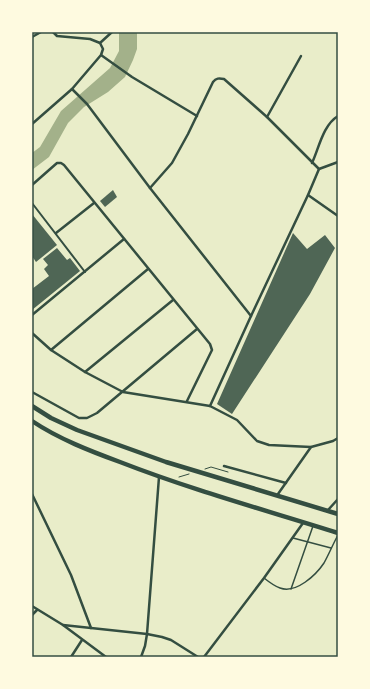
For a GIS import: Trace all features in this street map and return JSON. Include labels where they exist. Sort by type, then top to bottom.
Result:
[{"type":"highway","points":[[32,406],[51,418],[77,430],[166,462],[278,494],[338,514]]},
{"type":"highway","points":[[32,422],[87,450],[159,477],[338,534]]},
{"type":"street","points":[[32,37],[41,32]]},
{"type":"street","points":[[32,124],[72,89],[101,55],[103,48],[100,43],[90,39],[57,36],[53,32]]},
{"type":"street","points":[[100,43],[112,32]]},
{"type":"street","points":[[101,55],[197,116]]},
{"type":"street","points":[[267,117],[301,56]]},
{"type":"street","points":[[150,188],[172,163],[216,79],[220,78],[224,79],[267,117],[319,169]]},
{"type":"street","points":[[72,89],[87,104],[150,188],[251,316]]},
{"type":"street","points":[[312,163],[326,128],[330,122],[338,116]]},
{"type":"street","points":[[210,406],[308,196],[319,169],[338,162]]},
{"type":"street","points":[[32,185],[57,163],[64,165],[210,344],[212,350],[187,402]]},
{"type":"street","points":[[308,196],[338,216]]},
{"type":"street","points":[[56,233],[94,202]]},
{"type":"street","points":[[32,203],[85,272]]},
{"type":"street","points":[[32,315],[124,239]]},
{"type":"street","points":[[51,350],[148,268]]},
{"type":"street","points":[[85,372],[173,300]]},
{"type":"street","points":[[32,392],[79,418],[87,418],[97,413],[197,329]]},
{"type":"street","points":[[32,333],[51,350],[85,372],[122,392],[210,406],[236,420],[258,441],[268,445],[311,447],[333,441],[338,438]]},
{"type":"street","points":[[278,494],[311,447]]},
{"type":"street","points":[[224,466],[286,483]]},
{"type":"street","points":[[141,657],[147,634],[159,477]]},
{"type":"street","points":[[32,494],[71,574],[91,628]]},
{"type":"street","points":[[328,510],[338,499]]},
{"type":"street","points":[[204,657],[304,522]]},
{"type":"street","points":[[32,606],[63,625],[106,657]]},
{"type":"street","points":[[32,615],[38,610]]},
{"type":"street","points":[[63,625],[147,634],[171,640],[198,657]]},
{"type":"street","points":[[71,657],[82,640]]},
{"type":"lane","points":[[290,589],[313,525]]},
{"type":"lane","points":[[264,578],[280,588],[290,589],[306,582],[325,561],[338,534]]},
{"type":"lane","points":[[293,538],[331,548]]},
{"type":"path","points":[[204,469],[211,467],[228,472]]},
{"type":"path","points":[[176,478],[190,474]]},
{"type":"shaded area","points":[[119,32],[137,32],[137,49],[125,77],[108,92],[84,107],[68,123],[49,157],[32,170],[32,153],[40,147],[61,111],[110,68],[119,51]]},
{"type":"building","points":[[113,190],[117,197],[105,207],[100,201]]},
{"type":"building","points":[[32,214],[57,245],[36,262],[32,256]]},
{"type":"building","points":[[293,233],[307,249],[325,235],[335,248],[310,294],[232,414],[217,404]]},
{"type":"building","points":[[57,248],[67,260],[70,258],[80,271],[32,310],[32,289],[49,276],[44,269],[48,265],[43,259]]}]
